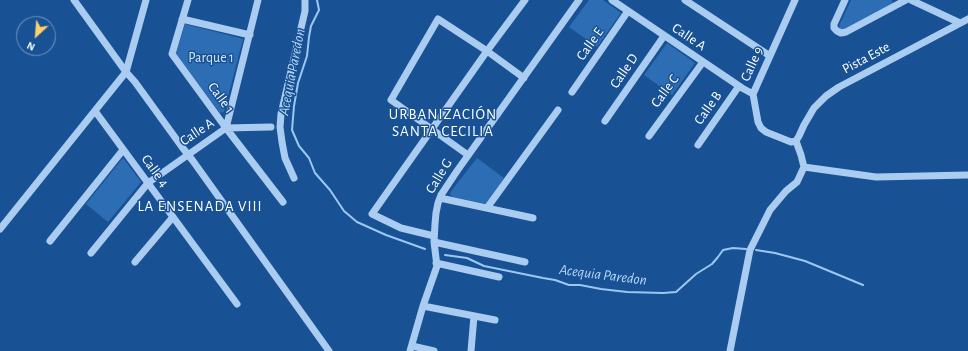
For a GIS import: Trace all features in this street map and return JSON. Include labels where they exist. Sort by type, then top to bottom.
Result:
[{"type":"street","points":[[74,0],[193,161],[329,351]]},
{"type":"street","points":[[0,229],[126,72],[146,0]]},
{"type":"street","name":"Calle 1","points":[[188,0],[172,54],[283,202]]},
{"type":"street","name":"Calle A","points":[[91,252],[148,183],[187,154],[226,128],[258,0]]},
{"type":"street","points":[[294,178],[286,158],[280,127],[281,114],[305,11],[305,0]]},
{"type":"street","points":[[525,0],[487,51],[372,214],[401,228],[434,240],[525,262]]},
{"type":"street","name":"Calle G","points":[[411,349],[436,266],[434,240],[436,213],[440,198],[447,185],[468,155],[579,0]]},
{"type":"street","name":"Calle A","points":[[612,0],[753,94]]},
{"type":"street","points":[[685,0],[770,56]]},
{"type":"street","name":"Calle 9","points":[[796,0],[753,94],[758,122],[761,128],[766,132],[791,142],[796,141]]},
{"type":"street","points":[[845,0],[834,24],[834,28],[841,33],[846,32],[906,0]]},
{"type":"street","points":[[910,0],[960,23]]},
{"type":"street","name":"Calle E","points":[[572,92],[628,12]]},
{"type":"street","points":[[468,155],[391,100],[438,19],[487,51],[524,78]]},
{"type":"street","name":"Pista Este","points":[[796,141],[814,108],[826,96],[839,87],[968,19]]},
{"type":"street","points":[[182,20],[250,35]]},
{"type":"street","name":"Calle D","points":[[606,121],[664,36]]},
{"type":"street","name":"Calle C","points":[[649,136],[703,62]]},
{"type":"street","name":"Calle B","points":[[698,145],[739,86]]},
{"type":"street","points":[[487,208],[558,110]]},
{"type":"street","name":"Calle 4","points":[[95,111],[237,304]]},
{"type":"street","points":[[226,128],[271,127]]},
{"type":"street","points":[[730,351],[750,250],[770,210],[786,191],[797,182],[804,167],[796,141]]},
{"type":"street","points":[[50,241],[123,150]]},
{"type":"street","points":[[804,167],[876,176],[968,175]]},
{"type":"street","points":[[440,198],[534,218]]},
{"type":"street","points":[[135,262],[173,217]]},
{"type":"street","points":[[436,263],[499,277]]},
{"type":"street","points":[[423,306],[495,320]]},
{"type":"street","points":[[471,351],[474,316]]},
{"type":"street","points":[[411,349],[434,351]]},
{"type":"green space","points":[[589,0],[603,0],[621,13],[597,47],[569,27]]},
{"type":"green space","points":[[851,0],[892,0],[893,5],[844,31],[840,29],[839,26]]},
{"type":"green space","name":"Parque 1","points":[[185,24],[243,39],[224,112],[220,113],[176,54]]},
{"type":"green space","points":[[667,43],[695,63],[672,95],[644,75]]},
{"type":"green space","points":[[477,158],[504,178],[487,204],[453,197],[450,194]]},
{"type":"green space","points":[[122,159],[124,159],[141,182],[108,222],[86,204]]},
{"type":"waterway","name":"Acequia Paredon","points":[[317,0],[319,10],[311,26],[307,56],[298,83],[292,130],[299,146],[309,158],[315,173],[330,190],[344,211],[357,222],[386,235],[425,249]]},
{"type":"waterway","name":"Acequia Paredon","points":[[445,255],[467,258],[484,266],[555,280],[569,285],[580,285],[627,292],[663,293],[676,292],[696,274],[712,264],[723,250],[733,248],[746,249]]},
{"type":"waterway","name":"Acequia Paredon","points":[[756,250],[775,253],[805,261],[863,285]]},
{"type":"district","name":"URBANIZACIÓN SANTA CECILIA","points":[[443,122]]},
{"type":"district","name":"LA ENSENADA VIII","points":[[200,206]]}]
